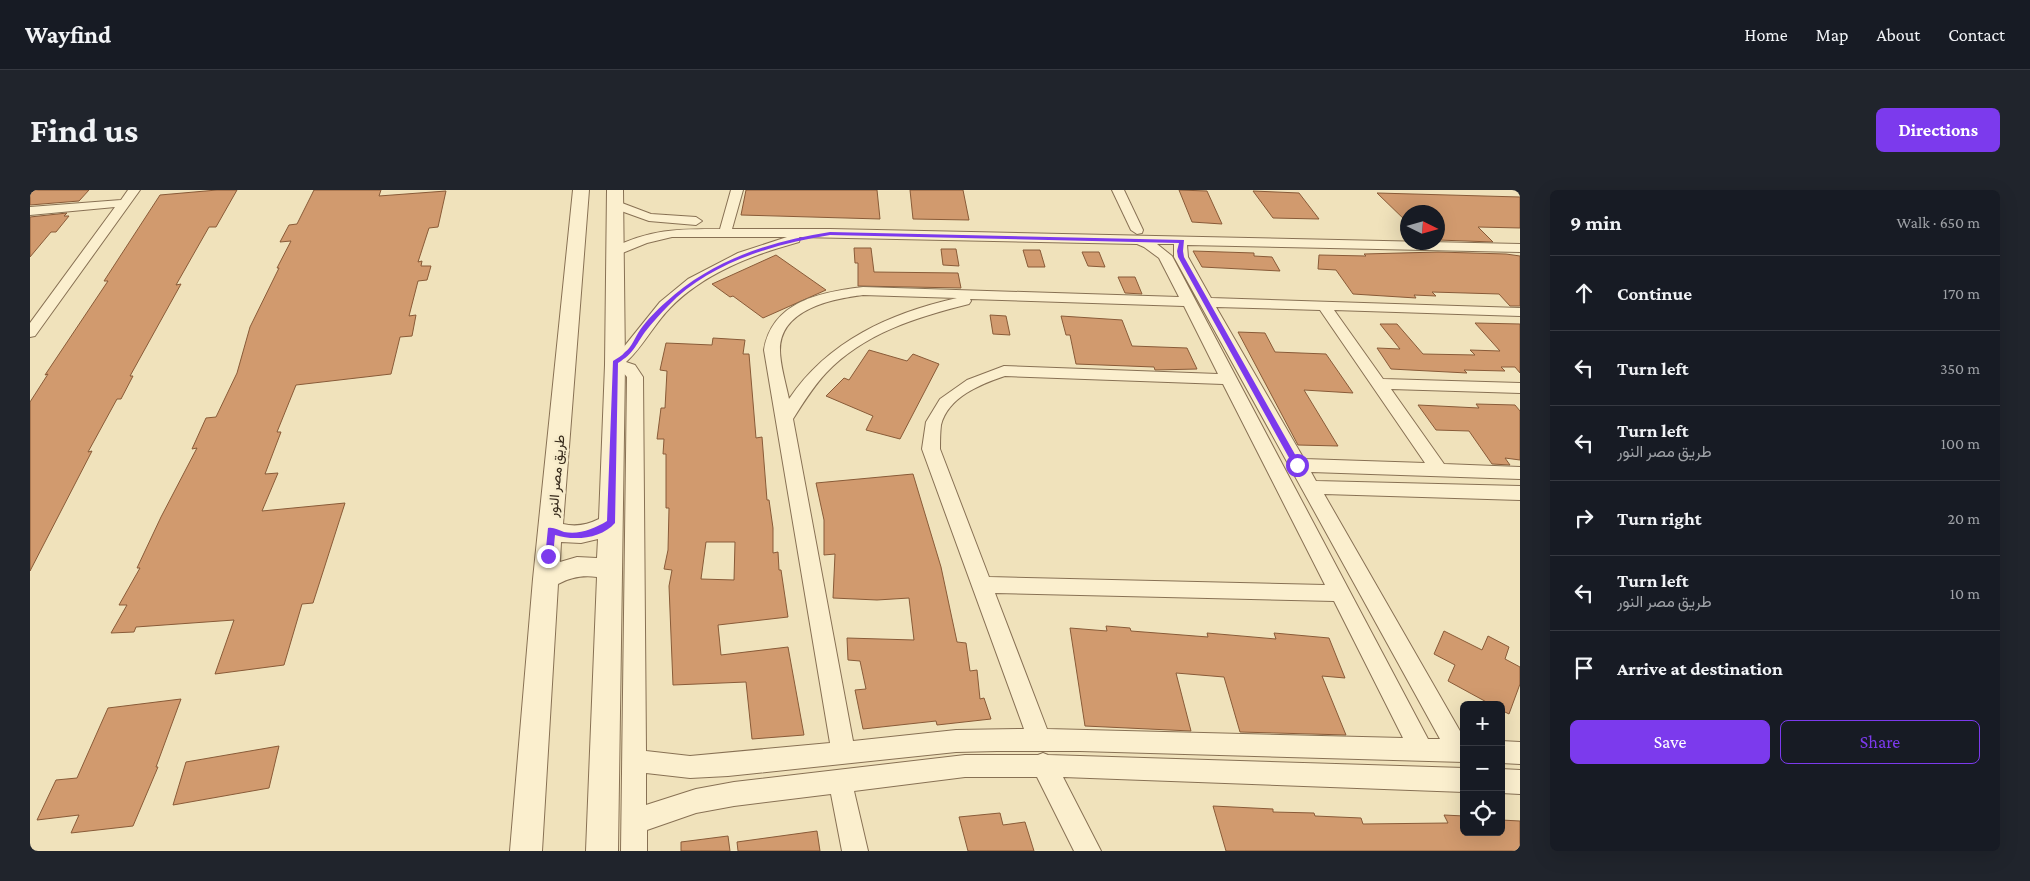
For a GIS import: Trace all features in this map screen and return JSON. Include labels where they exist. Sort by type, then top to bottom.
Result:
[{"type":"street","points":[[30,333],[134,190]]},
{"type":"street","name":"طريق مصر النور","points":[[526,851],[546,579],[580,190]]},
{"type":"street","points":[[726,228],[737,190]]},
{"type":"street","points":[[1118,190],[1136,235],[1165,256],[1421,749]]},
{"type":"street","points":[[602,851],[615,363],[615,197],[662,219],[726,228],[830,233],[937,231]]},
{"type":"street","points":[[30,211],[124,203]]},
{"type":"street","points":[[615,252],[632,243],[652,236],[726,228],[1136,235],[1400,236]]},
{"type":"street","points":[[615,363],[628,353],[643,330],[668,303],[697,280],[726,264],[759,250],[793,239],[830,233]]},
{"type":"street","points":[[1136,235],[1182,242],[1400,244]]},
{"type":"street","points":[[1445,237],[1520,239]]},
{"type":"street","points":[[1182,242],[1181,257],[1309,488],[1460,748]]},
{"type":"street","points":[[1445,245],[1520,248]]},
{"type":"street","points":[[843,752],[772,350],[775,334],[789,315],[813,301],[844,293],[863,291],[1188,302]]},
{"type":"street","points":[[785,418],[807,385],[835,357],[869,334],[907,317],[948,304],[992,295]]},
{"type":"street","points":[[1206,302],[1520,312]]},
{"type":"street","points":[[1324,306],[1439,470]]},
{"type":"street","points":[[615,363],[627,367],[634,373],[635,377],[634,851]]},
{"type":"street","points":[[1039,739],[931,449],[934,422],[948,399],[972,382],[1004,372],[1228,379]]},
{"type":"street","points":[[1379,384],[1520,388]]},
{"type":"street","points":[[1297,465],[1520,473]]},
{"type":"street","points":[[1309,488],[1520,494]]},
{"type":"street","points":[[551,530],[565,535],[581,535],[597,531],[611,523]]},
{"type":"street","points":[[546,579],[561,570],[577,566],[594,566],[609,570]]},
{"type":"street","points":[[981,586],[1340,593]]},
{"type":"street","points":[[635,758],[646,762],[690,767],[728,765],[956,741],[1039,739],[1460,750]]},
{"type":"street","points":[[1231,744],[1242,772]]},
{"type":"street","points":[[1505,752],[1520,753]]},
{"type":"street","points":[[634,822],[696,801],[734,794],[965,766],[1043,764],[1460,780]]},
{"type":"street","points":[[1043,764],[1088,851]]},
{"type":"street","points":[[728,765],[728,780],[734,794]]},
{"type":"street","points":[[840,781],[855,851]]},
{"type":"street","points":[[1505,781],[1520,782]]},
{"type":"building","points":[[30,190],[89,190],[79,201],[30,205]]},
{"type":"building","points":[[237,190],[216,227],[209,227],[176,285],[181,284],[130,376],[133,376],[121,399],[117,399],[88,452],[92,451],[30,571],[30,402],[48,374],[45,375],[108,281],[104,281],[160,195]]},
{"type":"building","points":[[314,190],[381,190],[379,196],[446,191],[438,227],[429,228],[418,262],[422,261],[421,266],[431,266],[427,280],[418,281],[409,316],[416,315],[412,336],[400,337],[391,374],[296,385],[277,432],[281,432],[265,474],[278,473],[262,511],[345,503],[313,603],[302,604],[284,665],[215,674],[234,620],[136,627],[134,632],[111,633],[127,605],[119,605],[140,568],[137,568],[197,448],[192,449],[206,418],[216,417],[237,373],[250,327],[291,241],[280,242],[289,225],[297,224]]},
{"type":"building","points":[[746,190],[877,190],[880,219],[741,215]]},
{"type":"building","points":[[910,190],[963,190],[969,220],[913,219]]},
{"type":"building","points":[[1179,190],[1207,191],[1222,224],[1192,222]]},
{"type":"building","points":[[1253,191],[1299,193],[1319,219],[1273,218]]},
{"type":"building","points":[[1377,193],[1520,197],[1520,228],[1478,227],[1493,242],[1445,240],[1445,205],[1400,205],[1400,215]]},
{"type":"building","points":[[67,213],[64,216],[69,216],[56,232],[51,232],[30,257],[30,217]]},
{"type":"building","points":[[854,248],[871,248],[874,272],[958,273],[961,288],[858,286],[858,263],[855,263]]},
{"type":"building","points":[[941,249],[956,249],[959,266],[943,265]]},
{"type":"building","points":[[1023,250],[1040,250],[1045,267],[1028,267]]},
{"type":"building","points":[[1193,251],[1254,253],[1254,256],[1272,257],[1280,271],[1202,267]]},
{"type":"building","points":[[1082,252],[1099,252],[1105,267],[1088,266]]},
{"type":"building","points":[[1438,252],[1520,256],[1520,306],[1510,306],[1499,294],[1432,292],[1436,296],[1414,295],[1416,298],[1353,294],[1336,270],[1318,269],[1319,255],[1366,256],[1364,254]]},
{"type":"building","points":[[776,255],[826,290],[763,318],[733,296],[730,297],[712,284]]},
{"type":"building","points":[[1118,277],[1135,277],[1142,294],[1125,293]]},
{"type":"building","points":[[990,315],[1006,316],[1010,335],[993,334]]},
{"type":"building","points":[[1061,316],[1122,320],[1132,346],[1187,348],[1197,369],[1155,370],[1154,367],[1076,364],[1070,335],[1066,335]]},
{"type":"building","points":[[1475,323],[1520,324],[1520,373],[1515,367],[1501,367],[1505,371],[1464,370],[1467,373],[1391,369],[1377,348],[1400,349],[1380,324],[1397,324],[1423,354],[1475,355],[1470,350],[1500,351]]},
{"type":"building","points":[[1238,332],[1265,333],[1275,352],[1326,354],[1353,393],[1304,390],[1338,446],[1298,445]]},
{"type":"building","points":[[713,338],[745,340],[743,354],[749,354],[756,438],[762,437],[767,500],[769,500],[773,528],[773,553],[778,552],[779,570],[781,570],[788,617],[718,625],[721,655],[788,647],[804,735],[752,739],[746,682],[673,685],[669,586],[672,570],[664,569],[668,550],[669,508],[666,508],[666,454],[663,454],[664,439],[657,439],[661,408],[665,408],[667,371],[660,370],[666,343],[712,345]],"holes":[[[706,542],[735,542],[734,580],[701,579]]]},
{"type":"building","points":[[869,350],[907,361],[913,354],[939,364],[900,439],[866,430],[873,416],[826,396],[844,378],[849,380]]},
{"type":"building","points":[[1476,404],[1515,405],[1520,411],[1520,460],[1505,458],[1510,465],[1492,464],[1469,431],[1436,430],[1418,405],[1479,408]]},
{"type":"building","points":[[913,474],[941,567],[957,642],[966,643],[970,671],[977,670],[980,699],[984,698],[991,719],[937,725],[936,721],[863,729],[855,690],[866,689],[860,661],[848,660],[847,638],[914,640],[909,598],[877,600],[833,598],[835,554],[824,555],[824,520],[816,483]]},
{"type":"building","points":[[1106,626],[1130,628],[1131,631],[1208,637],[1207,633],[1276,639],[1274,633],[1329,638],[1345,678],[1322,676],[1346,735],[1240,732],[1224,677],[1176,673],[1191,731],[1085,726],[1070,628],[1107,631]]},
{"type":"building","points":[[1444,631],[1482,650],[1488,636],[1509,647],[1505,659],[1520,667],[1520,684],[1509,714],[1505,712],[1505,701],[1485,701],[1448,681],[1455,665],[1434,654]]},
{"type":"building","points":[[181,699],[156,767],[158,767],[133,826],[71,833],[79,815],[37,820],[56,780],[77,778],[108,708]]},
{"type":"building","points":[[279,746],[269,788],[173,805],[186,762]]},
{"type":"building","points":[[1213,806],[1273,809],[1273,812],[1314,813],[1315,816],[1361,818],[1363,824],[1448,823],[1444,815],[1460,816],[1460,836],[1505,836],[1505,820],[1520,821],[1520,851],[1226,851]]},
{"type":"building","points":[[1000,813],[1003,825],[1025,822],[1034,851],[968,851],[959,817]]},
{"type":"building","points":[[817,831],[820,851],[738,851],[737,842]]},
{"type":"building","points":[[728,836],[730,851],[681,851],[681,842]]},
{"type":"route","points":[[548,556],[551,530],[565,535],[581,535],[597,531],[611,523],[615,362],[632,349],[643,330],[668,303],[697,280],[726,264],[759,250],[793,239],[830,233],[1182,242],[1180,245],[1181,257],[1297,465]]}]
